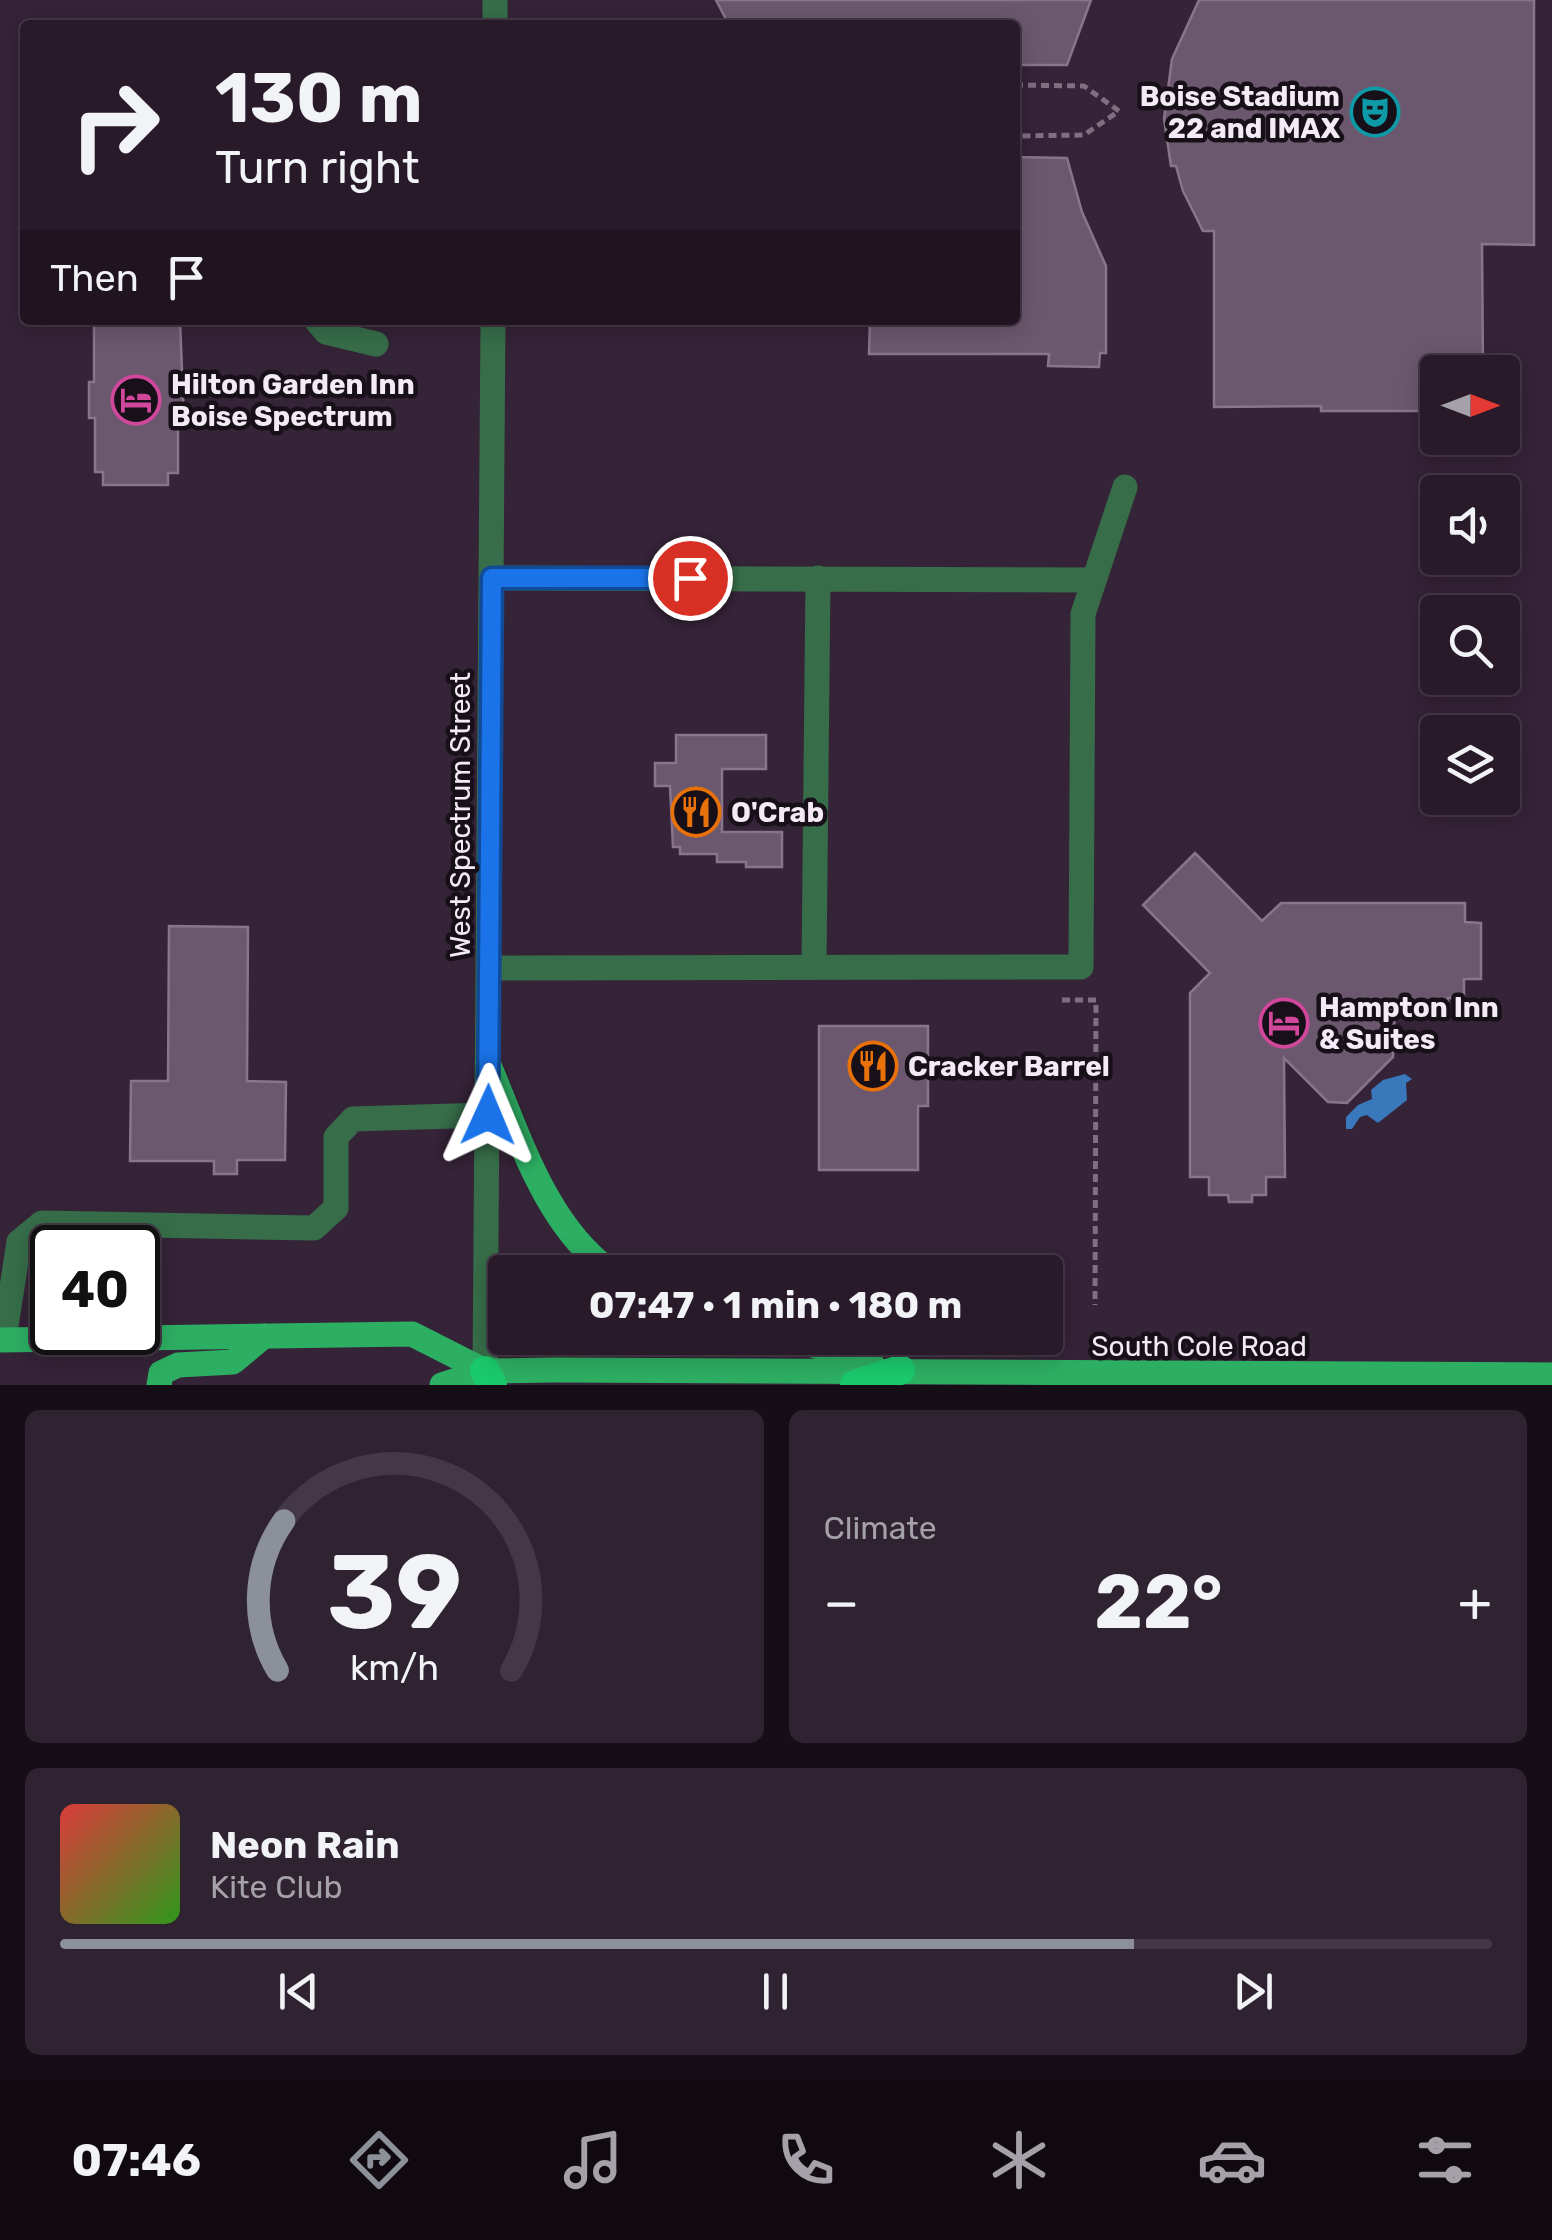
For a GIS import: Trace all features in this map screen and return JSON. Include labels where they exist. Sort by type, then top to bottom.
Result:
[{"type":"highway","points":[[855,1385],[900,1370]]},
{"type":"main road","points":[[488,1063],[553,1206],[586,1255]]},
{"type":"main road","name":"South Cole Road","points":[[1,1341],[412,1334],[486,1380]]},
{"type":"main road","points":[[159,1385],[161,1373],[178,1365],[233,1362],[264,1336]]},
{"type":"main road","points":[[848,1355],[900,1370]]},
{"type":"main road","name":"South Cole Road","points":[[442,1385],[486,1380],[900,1370],[1018,1375],[1551,1371]]},
{"type":"main road","points":[[1018,1375],[1046,1385]]},
{"type":"street","points":[[320,325],[326,332],[376,344]]},
{"type":"street","name":"West Spectrum Street","points":[[486,1380],[493,325]]},
{"type":"street","points":[[489,968],[1081,967],[1082,614],[1124,488]]},
{"type":"street","points":[[492,578],[1094,580]]},
{"type":"street","points":[[814,968],[818,578]]},
{"type":"street","points":[[1,1341],[19,1242],[42,1223],[314,1228],[336,1208],[336,1137],[354,1118],[488,1115]]},
{"type":"path","points":[[1020,85],[1084,86],[1119,112],[1084,136],[1020,136]]},
{"type":"path","points":[[1062,1000],[1096,1000],[1095,1305]]},
{"type":"water","points":[[1405,1074],[1412,1079],[1406,1083],[1407,1100],[1378,1123],[1367,1115],[1360,1117],[1352,1129],[1346,1129],[1346,1117],[1358,1105],[1372,1099],[1371,1090],[1383,1080]]},
{"type":"building","points":[[716,0],[1091,0],[1067,65],[1020,65],[1020,20],[726,20]]},
{"type":"building","points":[[1199,0],[1534,0],[1534,245],[1482,244],[1483,355],[1420,355],[1420,411],[1321,411],[1321,406],[1214,407],[1214,231],[1203,231],[1183,191],[1176,166],[1171,166],[1164,119],[1172,59]]},
{"type":"building","points":[[1020,157],[1067,158],[1082,212],[1106,266],[1106,353],[1100,353],[1099,367],[1048,366],[1049,354],[869,354],[870,325],[1020,325]]},
{"type":"building","name":"Hilton Garden Inn Boise Spectrum","points":[[94,325],[180,325],[184,422],[178,422],[178,473],[168,473],[168,485],[103,485],[103,472],[95,472],[95,418],[89,418],[89,382],[94,382]]},
{"type":"building","name":"O'Crab","points":[[676,735],[766,735],[766,769],[722,769],[722,832],[782,832],[782,867],[717,862],[717,854],[680,854],[680,847],[673,847],[670,786],[655,786],[655,763],[676,763]]},
{"type":"building","name":"Hampton Inn & Suites","points":[[1195,853],[1262,921],[1281,903],[1465,903],[1465,922],[1481,923],[1481,979],[1464,979],[1464,998],[1448,998],[1448,1008],[1395,1008],[1393,1057],[1347,1103],[1328,1102],[1284,1058],[1285,1177],[1266,1177],[1266,1195],[1252,1195],[1252,1202],[1229,1202],[1228,1195],[1209,1195],[1209,1177],[1190,1177],[1190,993],[1210,973],[1143,905]]},
{"type":"building","points":[[169,926],[248,927],[247,1081],[286,1082],[285,1160],[237,1160],[237,1174],[214,1174],[214,1161],[130,1161],[131,1081],[168,1081]]},
{"type":"building","name":"Cracker Barrel","points":[[819,1026],[928,1026],[928,1106],[918,1106],[918,1170],[819,1170]]},
{"type":"place","name":"Boise Stadium 22 and IMAX","points":[[1375,112]]},
{"type":"place","name":"Hilton Garden Inn Boise Spectrum","points":[[136,400]]},
{"type":"place","name":"O'Crab","points":[[696,812]]},
{"type":"place","name":"Hampton Inn & Suites","points":[[1284,1023]]},
{"type":"place","name":"Cracker Barrel","points":[[873,1066]]},
{"type":"route","points":[[488,1115],[492,578],[690,578]]}]
